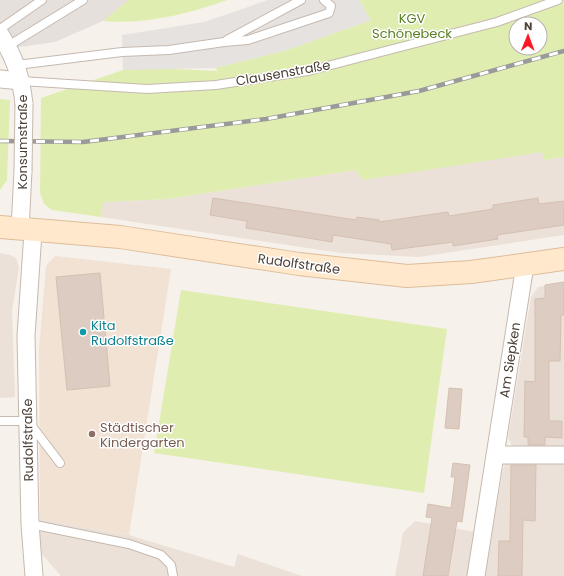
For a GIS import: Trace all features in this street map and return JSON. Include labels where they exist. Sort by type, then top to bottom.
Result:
[{"type":"street","name":"Konsumstraße","points":[[4,40],[19,73],[24,104],[23,171],[18,230]]},
{"type":"street","name":"Clausenstraße","points":[[0,79],[19,73]]},
{"type":"street","name":"Rudolfstraße","points":[[34,576],[30,524],[26,336],[18,230],[120,238],[300,264],[407,276],[471,272],[564,259]]},
{"type":"street","name":"Am Siepken","points":[[476,576],[525,265]]},
{"type":"street","points":[[496,455],[564,455]]},
{"type":"lane","points":[[0,29],[42,0]]},
{"type":"lane","points":[[4,40],[83,0]]},
{"type":"lane","points":[[224,42],[301,0]]},
{"type":"lane","points":[[19,73],[122,52],[169,50],[248,40],[329,13],[331,6],[324,0]]},
{"type":"lane","name":"Clausenstraße","points":[[19,73],[147,89],[223,84],[308,71],[497,22],[558,0]]},
{"type":"lane","points":[[0,421],[28,421],[60,463]]},
{"type":"lane","points":[[30,524],[129,544],[161,555],[171,565],[173,576]]},
{"type":"shaded area","points":[[0,0],[129,0],[103,21],[55,42],[0,50]]},
{"type":"shaded area","points":[[268,0],[359,0],[371,20],[287,50],[215,68],[123,70],[122,35],[204,22]]},
{"type":"shaded area","points":[[542,152],[544,160],[564,157],[564,235],[419,257],[341,253],[101,217],[102,202],[168,199],[355,170]]},
{"type":"shaded area","points":[[0,253],[16,258],[19,267],[12,311],[15,397],[0,398]]},
{"type":"shaded area","name":"Städtischer Kindergarten","points":[[55,256],[171,269],[129,535],[40,519],[39,350],[46,266]]},
{"type":"shaded area","points":[[564,282],[564,448],[516,447],[511,444],[508,438],[531,297],[538,287]]},
{"type":"shaded area","points":[[564,461],[564,576],[485,576],[503,469],[506,462]]},
{"type":"shaded area","points":[[40,519],[129,535],[234,567],[238,554],[302,576],[61,576],[39,551]]},
{"type":"shaded area","points":[[415,521],[475,532],[467,576],[395,576],[403,533]]},
{"type":"green space","points":[[129,0],[227,0],[197,10],[150,20],[118,22],[103,21]]},
{"type":"green space","name":"KGV Schönebeck","points":[[359,0],[564,0],[564,157],[544,160],[542,152],[363,180],[355,170],[168,199],[103,202],[101,217],[52,210],[44,204],[40,193],[41,98],[123,70],[154,68],[218,71],[215,68],[287,50],[371,20]]},
{"type":"green space","points":[[0,99],[10,100],[7,180],[0,190]]},
{"type":"green space","points":[[181,290],[447,329],[424,493],[154,453]]},
{"type":"building","points":[[213,198],[356,220],[357,217],[379,220],[379,222],[448,212],[449,216],[493,209],[493,205],[538,198],[539,204],[564,201],[564,225],[497,235],[498,239],[453,246],[453,242],[392,250],[391,244],[333,235],[332,242],[246,228],[247,221],[210,215]]},
{"type":"building","name":"Kita Rudolfstraße","points":[[100,273],[110,386],[67,390],[56,277]]},
{"type":"building","points":[[564,282],[564,315],[561,315],[560,361],[549,361],[549,421],[562,421],[562,438],[545,437],[545,445],[528,445],[528,437],[524,437],[525,381],[535,382],[535,299],[545,298],[545,285]]},
{"type":"building","points":[[449,388],[462,389],[459,429],[445,428]]},
{"type":"building","points":[[453,463],[470,465],[462,522],[457,521],[448,576],[423,576],[432,518],[426,517],[428,504],[451,508],[455,477],[451,477]]},
{"type":"building","points":[[511,465],[536,465],[535,521],[523,520],[522,576],[498,576],[499,541],[510,541]]},
{"type":"railway","points":[[0,141],[83,142],[266,119],[419,91],[564,51]]},
{"type":"place","name":"Kita Rudolfstraße","points":[[83,332]]},
{"type":"place","name":"Städtischer Kindergarten","points":[[92,434]]}]
